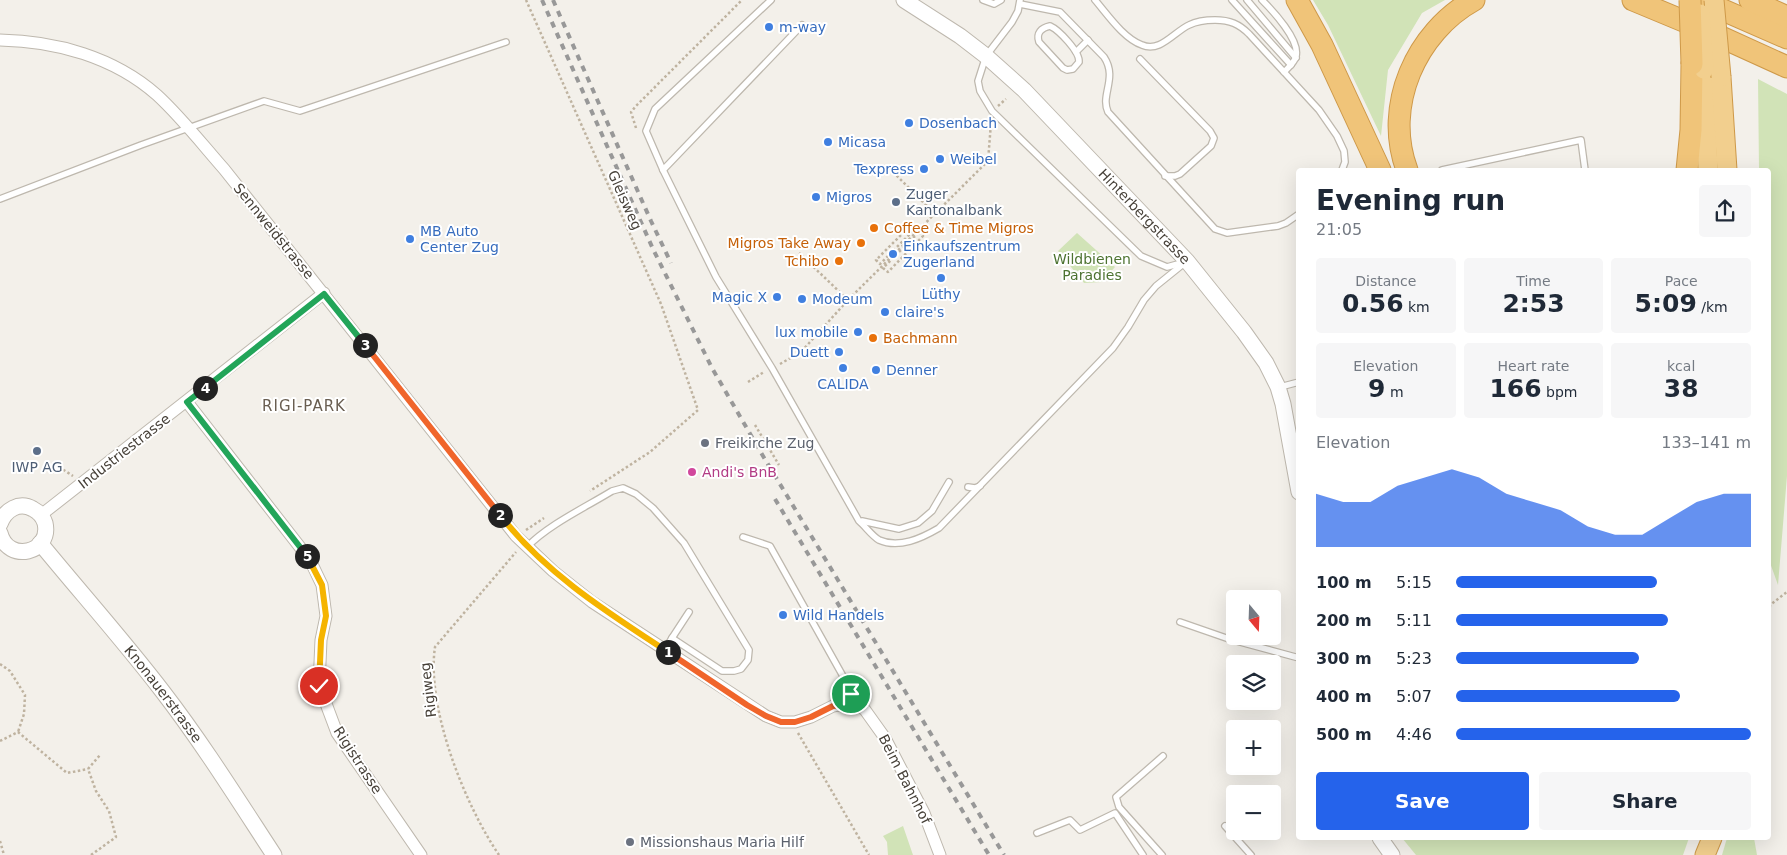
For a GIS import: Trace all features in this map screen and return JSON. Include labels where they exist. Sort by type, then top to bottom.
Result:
[{"type":"highway","points":[[1297,0],[1322,45],[1379,168]]},
{"type":"highway","points":[[1406,168],[1400,129],[1403,96],[1410,72],[1420,51],[1434,32],[1450,16],[1474,0]]},
{"type":"highway","points":[[1633,0],[1787,67]]},
{"type":"highway","points":[[1690,0],[1708,168]]},
{"type":"highway","points":[[1687,168],[1698,67],[1700,0],[1787,38]]},
{"type":"highway","points":[[1714,0],[1727,168]]},
{"type":"highway","points":[[1750,0],[1787,17]]},
{"type":"street","name":"Hinterbergstrasse","points":[[904,0],[960,36],[1024,90],[1187,261],[1244,332],[1266,363],[1278,387],[1283,404],[1296,476]]},
{"type":"street","name":"Sennweidstrasse","points":[[0,40],[56,45],[88,54],[124,71],[156,94],[189,128],[523,542],[553,571],[592,602],[766,716],[781,722],[795,722],[811,717],[833,706],[852,704]]},
{"type":"street","name":"Industriestrasse","points":[[41,515],[324,294]]},
{"type":"street","name":"Rigistrasse","points":[[187,402],[310,560],[322,585],[326,616],[321,640],[319,686],[337,733],[421,855]]},
{"type":"street","points":[[2,516],[14,508],[28,506],[41,515],[45,528],[45,535],[40,543],[31,550],[17,551],[2,541]]},
{"type":"street","name":"Knonauerstrasse","points":[[40,543],[121,637],[165,694],[210,757],[274,855]]},
{"type":"street","name":"Beim Bahnhof","points":[[852,704],[866,710],[885,738],[924,814],[940,855]]},
{"type":"street","points":[[1381,840],[1392,855]]},
{"type":"lane","points":[[759,10],[765,0]]},
{"type":"lane","points":[[771,0],[655,110],[646,131],[663,170],[716,277],[772,368],[860,521],[878,540],[903,543],[924,537],[939,528],[1113,348],[1144,300],[1156,286],[1187,261]]},
{"type":"lane","points":[[983,0],[994,4],[1001,0]]},
{"type":"lane","points":[[1095,0],[1127,36],[1143,46],[1157,46],[1184,28],[1198,22],[1222,20],[1244,29],[1319,110],[1340,141],[1345,157],[1342,168]]},
{"type":"lane","points":[[1232,0],[1291,65]]},
{"type":"lane","points":[[1247,0],[1296,58]]},
{"type":"lane","points":[[1262,0],[1290,34],[1296,48],[1296,58],[1284,72]]},
{"type":"lane","points":[[1187,261],[1167,266],[1141,256],[992,111],[985,101],[978,86],[978,81],[986,56],[1012,22],[1020,2],[1060,12],[1104,57],[1109,66],[1110,84],[1106,105],[1108,112],[1211,226],[1222,232],[1282,225],[1296,216]]},
{"type":"lane","points":[[663,170],[802,25]]},
{"type":"lane","points":[[1052,27],[1076,52],[1080,59],[1078,65],[1074,69],[1065,69],[1041,45],[1038,37],[1039,32],[1044,28],[1052,27]]},
{"type":"lane","points":[[1076,52],[1088,40]]},
{"type":"lane","points":[[0,199],[264,101],[300,111],[506,42]]},
{"type":"lane","points":[[1140,59],[1210,130],[1214,138],[1211,146],[1180,174],[1170,177],[1165,176]]},
{"type":"lane","points":[[1451,168],[1582,140],[1585,168]]},
{"type":"lane","points":[[1278,387],[1296,383]]},
{"type":"lane","points":[[860,521],[898,529],[918,523],[932,511],[950,482]]},
{"type":"lane","points":[[968,487],[975,488],[983,484]]},
{"type":"lane","points":[[523,542],[535,539],[612,491],[623,488],[636,494],[653,508],[684,543],[749,650],[748,660],[741,669],[722,671],[672,638]]},
{"type":"lane","points":[[743,537],[770,546],[844,678],[851,694],[852,704]]},
{"type":"lane","points":[[665,651],[689,612]]},
{"type":"lane","points":[[1180,622],[1229,639],[1296,657]]},
{"type":"lane","points":[[1162,855],[1119,807],[1116,798],[1163,756]]},
{"type":"lane","points":[[1037,833],[1070,820],[1080,830],[1115,813],[1143,855]]},
{"type":"lane","points":[[1225,826],[1251,855]]},
{"type":"path","name":"Gleisweg","points":[[526,0],[662,304],[698,410],[650,452],[590,491]]},
{"type":"path","points":[[639,136],[631,112],[742,0]]},
{"type":"path","points":[[801,352],[848,300],[988,161]]},
{"type":"path","points":[[886,165],[934,213]]},
{"type":"path","points":[[912,224],[916,228],[880,264],[876,260],[912,224]]},
{"type":"path","points":[[920,232],[924,236],[888,272],[883,268],[920,232]]},
{"type":"path","points":[[800,253],[848,300]]},
{"type":"path","points":[[748,382],[762,373]]},
{"type":"path","points":[[755,425],[779,465]]},
{"type":"path","points":[[59,467],[74,476]]},
{"type":"path","name":"Rigiweg","points":[[499,855],[483,832],[451,758],[437,698],[432,662],[435,647],[523,542],[549,515]]},
{"type":"path","points":[[1771,604],[1787,592]]},
{"type":"path","points":[[0,664],[10,671],[25,695],[24,714],[18,732],[0,741]]},
{"type":"path","points":[[795,722],[797,732],[869,855]]},
{"type":"path","points":[[18,732],[67,773],[88,769],[100,755]]},
{"type":"path","points":[[88,769],[96,791],[109,811],[116,837],[91,855]]},
{"type":"path","points":[[0,841],[4,855]]},
{"type":"green space","points":[[1313,0],[1445,0],[1422,13],[1388,70],[1381,136],[1328,25]]},
{"type":"green space","points":[[1758,79],[1787,94],[1787,476],[1778,585],[1771,566],[1771,168],[1759,168]]},
{"type":"green space","name":"Wildbienen Paradies","points":[[1077,233],[1115,267],[1102,282],[1084,283],[1058,251]]},
{"type":"green space","points":[[903,826],[913,855],[888,855],[887,842],[883,836]]},
{"type":"green space","points":[[1404,840],[1688,840],[1683,855],[1416,855]]},
{"type":"green space","points":[[1726,840],[1754,840],[1757,855],[1722,855]]},
{"type":"railway","points":[[542,0],[653,249],[712,368],[760,451],[1004,855]]},
{"type":"railway","points":[[553,0],[671,263]]},
{"type":"railway","points":[[775,499],[989,855]]},
{"type":"place","name":"m-way","points":[[769,27]]},
{"type":"place","name":"Dosenbach","points":[[909,123]]},
{"type":"place","name":"Micasa","points":[[828,142]]},
{"type":"place","name":"Weibel","points":[[940,159]]},
{"type":"place","name":"Texpress","points":[[924,169]]},
{"type":"place","name":"Migros","points":[[816,197]]},
{"type":"place","name":"Zuger Kantonalbank","points":[[896,202]]},
{"type":"place","name":"Coffee & Time Migros","points":[[874,228]]},
{"type":"place","name":"MB Auto Center Zug","points":[[410,239]]},
{"type":"place","name":"Migros Take Away","points":[[861,243]]},
{"type":"place","name":"Einkaufszentrum Zugerland","points":[[893,254]]},
{"type":"place","name":"Tchibo","points":[[839,261]]},
{"type":"place","name":"Lüthy","points":[[941,278]]},
{"type":"place","name":"Magic X","points":[[777,297]]},
{"type":"place","name":"Modeum","points":[[802,299]]},
{"type":"place","name":"claire's","points":[[885,312]]},
{"type":"place","name":"lux mobile","points":[[858,332]]},
{"type":"place","name":"Bachmann","points":[[873,338]]},
{"type":"place","name":"Duett","points":[[839,352]]},
{"type":"place","name":"CALIDA","points":[[843,368]]},
{"type":"place","name":"Denner","points":[[876,370]]},
{"type":"place","name":"Freikirche Zug","points":[[705,443]]},
{"type":"place","name":"IWP AG","points":[[37,451]]},
{"type":"place","name":"Andi's BnB","points":[[692,472]]},
{"type":"place","name":"Wild Handels","points":[[783,615]]},
{"type":"place","name":"Missionshaus Maria Hilf","points":[[630,842]]},
{"type":"district","name":"RIGI-PARK","points":[[304,406]]},
{"type":"route","points":[[319,686],[321,640],[326,616],[322,585],[310,560],[187,402],[324,294],[516,536],[553,571],[592,602],[747,705],[781,722],[795,722],[811,717],[833,706],[852,704],[851,694]]}]
